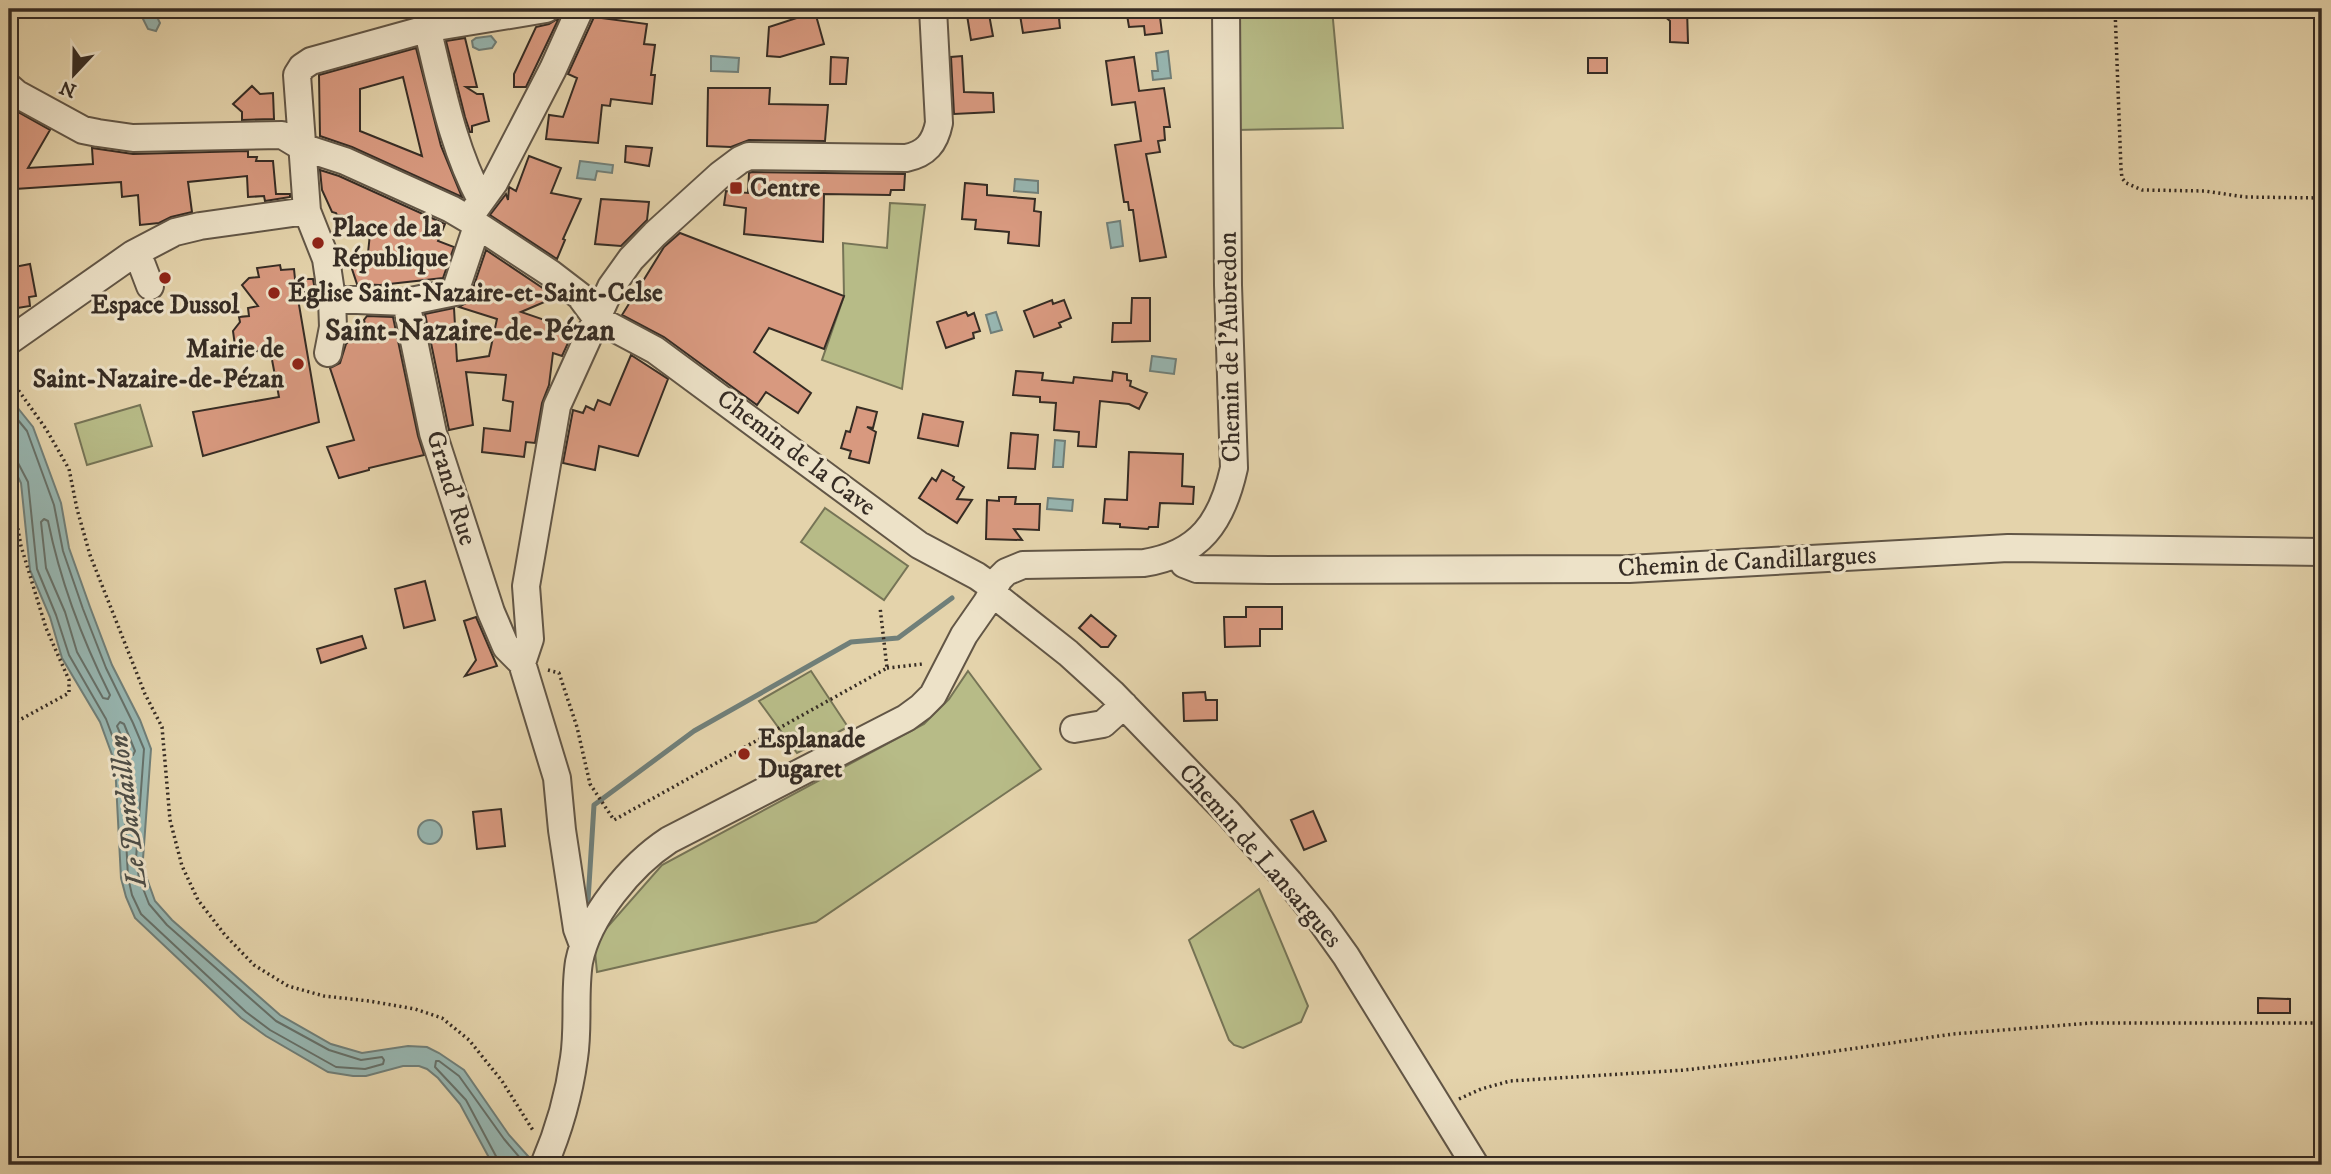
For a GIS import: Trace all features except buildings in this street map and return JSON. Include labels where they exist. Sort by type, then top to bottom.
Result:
[{"type":"street","points":[[328,353],[333,327],[326,259],[298,213],[301,145],[297,75],[302,67],[311,61],[428,18],[545,9]]},
{"type":"street","points":[[332,299],[406,302],[455,292],[475,215],[553,69],[580,9]]},
{"type":"street","points":[[545,1163],[560,1127],[572,1070],[578,1023],[582,936],[562,830],[557,778],[522,663],[530,639],[526,586],[557,406],[611,287],[631,258],[720,175],[740,160],[749,156],[906,159],[929,148],[937,135],[939,123],[933,9]]},
{"type":"street","name":"Chemin de l'Aubredon","points":[[582,936],[620,885],[652,851],[921,708],[933,695],[964,635],[1006,572],[1023,565],[1144,563],[1179,554],[1210,528],[1225,500],[1234,468],[1228,285],[1226,9]]},
{"type":"street","points":[[428,18],[430,40],[453,134],[471,181],[475,215]]},
{"type":"street","points":[[9,87],[83,130],[133,138],[301,145],[345,161],[451,209],[475,215],[580,296],[597,319]]},
{"type":"street","points":[[9,341],[133,254],[175,232],[200,226],[298,213]]},
{"type":"street","points":[[133,254],[142,265],[150,286]]},
{"type":"street","name":"Grand' Rue","points":[[406,302],[433,433],[473,559],[506,647],[522,663]]},
{"type":"street","name":"Chemin de la Cave","points":[[597,319],[655,350],[919,545],[977,576],[993,591]]},
{"type":"street","name":"Chemin de Candillargues","points":[[1179,554],[1184,564],[1197,569],[1296,570],[1629,569],[2008,548],[2322,552]]},
{"type":"street","name":"Chemin de Lansargues","points":[[993,591],[1068,653],[1124,705],[1228,813],[1321,921],[1346,956],[1475,1165]]},
{"type":"street","points":[[1074,730],[1103,724],[1124,705]]},
{"type":"path","points":[[2115,9],[2121,169],[2126,183],[2142,190],[2205,191],[2245,197],[2322,198]]},
{"type":"path","points":[[9,377],[47,429],[69,469],[90,555],[145,694],[162,727],[170,820],[182,866],[198,900],[254,965],[288,986],[324,996],[369,1000],[415,1009],[442,1018],[470,1040],[502,1081],[530,1125],[545,1163]]},
{"type":"path","points":[[9,491],[46,628],[69,680],[69,693],[14,723]]},
{"type":"path","points":[[522,663],[559,673],[578,727],[590,784],[614,820],[887,668],[880,607]]},
{"type":"path","points":[[1439,1107],[1481,1089],[1510,1081],[1685,1070],[1953,1034],[2091,1023],[2322,1023]]},
{"type":"green space","points":[[1239,9],[1332,9],[1343,128],[1236,130]]},
{"type":"green space","points":[[890,203],[925,205],[902,389],[822,360],[844,296],[843,243],[887,248]]},
{"type":"green space","points":[[140,405],[152,446],[87,465],[75,424]]},
{"type":"green space","points":[[825,508],[908,566],[884,600],[801,542]]},
{"type":"green space","points":[[811,671],[848,727],[797,753],[759,701]]},
{"type":"green space","points":[[968,671],[1041,769],[816,922],[597,972],[595,952],[603,932],[662,865],[924,724],[949,699]]},
{"type":"green space","points":[[1259,889],[1308,1006],[1301,1022],[1243,1048],[1229,1040],[1189,940]]},
{"type":"water","points":[[138,9],[153,9],[160,23],[156,31],[148,29]]},
{"type":"water","points":[[491,36],[496,42],[492,48],[479,50],[473,47],[472,41],[476,38]]},
{"type":"water","points":[[1168,51],[1171,78],[1153,80],[1152,71],[1158,71],[1156,53]]},
{"type":"water","points":[[711,56],[739,58],[738,72],[711,71]]},
{"type":"water","points":[[580,161],[613,165],[612,173],[597,171],[595,180],[577,178]]},
{"type":"water","points":[[1015,179],[1038,181],[1038,193],[1014,191]]},
{"type":"water","points":[[1120,221],[1123,246],[1111,248],[1107,223]]},
{"type":"water","points":[[996,312],[1002,330],[991,333],[986,315]]},
{"type":"water","points":[[1152,356],[1176,359],[1174,374],[1150,371]]},
{"type":"water","name":"Le Dardaillon","points":[[9,397],[33,427],[61,503],[69,548],[90,607],[112,665],[140,720],[151,749],[143,859],[155,901],[172,920],[280,1015],[331,1044],[362,1053],[408,1046],[427,1047],[464,1070],[509,1135],[536,1165],[493,1165],[460,1104],[427,1069],[403,1066],[366,1076],[328,1072],[266,1036],[241,1018],[135,918],[121,878],[115,763],[100,722],[62,658],[50,617],[30,570],[21,483],[9,459]]},
{"type":"water","points":[[1055,440],[1065,441],[1063,467],[1053,467]]},
{"type":"water","points":[[1048,498],[1073,500],[1072,511],[1047,509]]},
{"type":"water","points":[[430,820],[438,824],[442,832],[438,840],[430,844],[422,840],[418,832],[422,824]]},
{"type":"waterway","points":[[588,901],[594,805],[694,731],[851,642],[898,638],[952,598]]},
{"type":"place","name":"Centre","points":[[736,188]]},
{"type":"place","name":"Place de la République","points":[[318,243]]},
{"type":"place","name":"Espace Dussol","points":[[165,278]]},
{"type":"place","name":"Église Saint-Nazaire-et-Saint-Celse","points":[[274,293]]},
{"type":"place","name":"Mairie de Saint-Nazaire-de-Pézan","points":[[298,364]]},
{"type":"place","name":"Esplanade Dugaret","points":[[744,754]]},
{"type":"district","name":"Saint-Nazaire-de-Pézan","points":[[470,331]]}]
